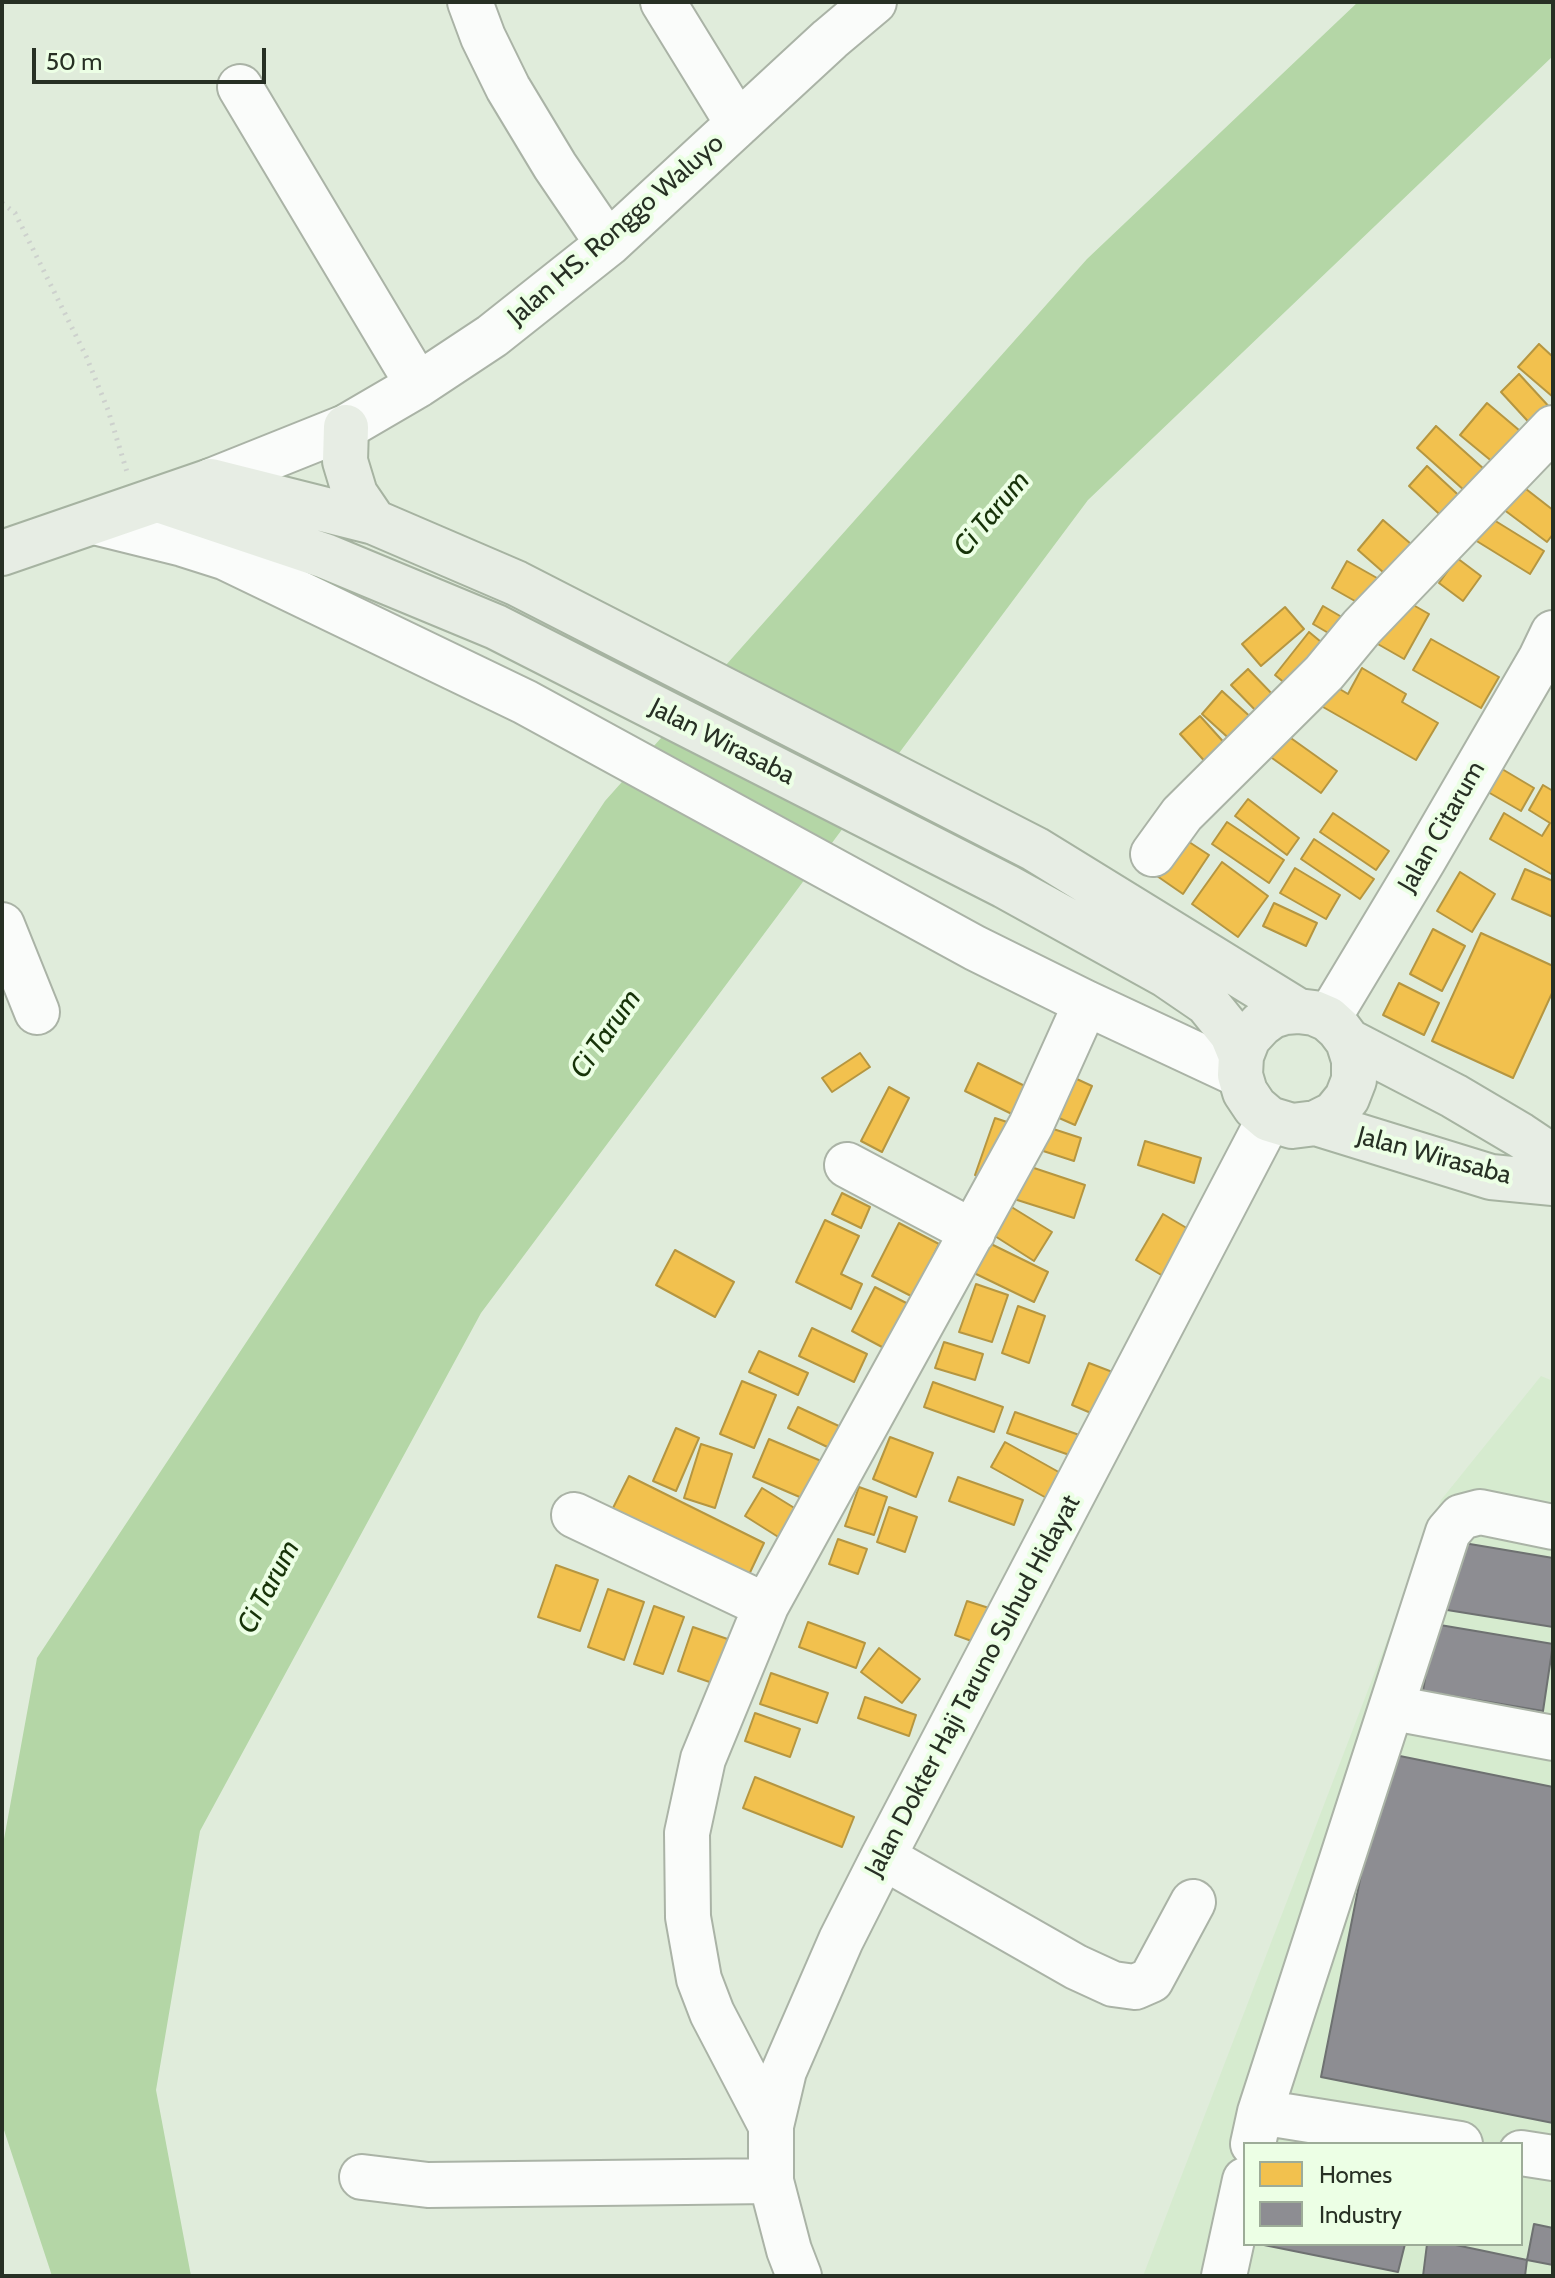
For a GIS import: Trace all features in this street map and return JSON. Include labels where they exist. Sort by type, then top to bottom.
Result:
[{"type":"main road","points":[[346,427],[345,461],[348,472],[355,494],[374,522]]},
{"type":"main road","name":"Jalan HS. Ronggo Waluyo","points":[[2,553],[211,481]]},
{"type":"main road","name":"Jalan Wirasaba","points":[[211,481],[374,522],[516,583],[1035,849],[1553,1157]]},
{"type":"main road","name":"Jalan Wirasaba","points":[[148,504],[325,556],[496,627],[1005,886],[1166,975],[1207,1003],[1232,1034],[1241,1065]]},
{"type":"main road","points":[[1285,1012],[1325,1023],[1354,1060],[1354,1080],[1347,1098],[1334,1114],[1316,1123],[1292,1126],[1269,1119],[1255,1107],[1245,1092],[1241,1065],[1248,1038],[1272,1016],[1285,1012]]},
{"type":"main road","name":"Jalan Wirasaba","points":[[1316,1123],[1491,1177],[1553,1183]]},
{"type":"street","points":[[470,2],[508,88],[555,166],[608,244]]},
{"type":"street","points":[[663,2],[738,124]]},
{"type":"street","name":"Jalan HS. Ronggo Waluyo","points":[[211,481],[346,427],[418,385],[492,336],[608,244],[874,2]]},
{"type":"street","points":[[240,87],[418,385]]},
{"type":"street","points":[[1153,854],[1182,814],[1324,673],[1362,627],[1553,428]]},
{"type":"street","points":[[94,522],[224,557],[525,702],[975,948],[1086,1003],[1241,1065]]},
{"type":"street","name":"Jalan Citarum","points":[[1325,1023],[1423,861],[1553,633]]},
{"type":"street","points":[[2,925],[37,1012]]},
{"type":"street","points":[[771,2126],[712,2013],[699,1979],[688,1917],[687,1833],[703,1759],[766,1606],[1031,1125],[1086,1003]]},
{"type":"street","name":"Jalan Dokter Haji Taruno Suhud Hidayat","points":[[799,2276],[771,2181],[771,2126],[784,2071],[841,1940],[883,1857],[1269,1119]]},
{"type":"street","points":[[847,1165],[973,1232]]},
{"type":"street","points":[[1434,2142],[1256,2128],[1448,1532],[1461,1517],[1480,1512],[1553,1527]]},
{"type":"street","points":[[574,1515],[766,1606]]},
{"type":"street","points":[[1393,1708],[1553,1738]]},
{"type":"street","points":[[883,1857],[1076,1967],[1113,1984],[1135,1987],[1151,1980],[1193,1902]]},
{"type":"street","points":[[1523,2153],[1553,2158]]},
{"type":"street","points":[[362,2177],[440,2185],[771,2181]]},
{"type":"street","points":[[1224,2276],[1243,2189]]},
{"type":"path","points":[[2,203],[15,213],[86,356],[148,504]]},
{"type":"shaded area","points":[[1541,1376],[1553,1381],[1553,2276],[1143,2276],[1441,1500]]},
{"type":"water","name":"Ci Tarum","points":[[1358,2],[1553,2],[1553,56],[1088,500],[481,1313],[200,1831],[156,2090],[191,2276],[52,2276],[2,2124],[2,1850],[37,1658],[605,801],[1087,259]]},
{"type":"building: Homes","points":[[1539,344],[1553,357],[1553,397],[1518,367]]},
{"type":"building: Homes","points":[[1519,374],[1553,411],[1535,429],[1501,392]]},
{"type":"building: Homes","points":[[1487,403],[1526,436],[1500,468],[1460,435]]},
{"type":"building: Homes","points":[[1436,426],[1494,478],[1475,500],[1417,448]]},
{"type":"building: Homes","points":[[1427,466],[1467,503],[1449,523],[1409,486]]},
{"type":"building: Homes","points":[[1517,482],[1553,510],[1553,534],[1547,542],[1499,506]]},
{"type":"building: Homes","points":[[1489,517],[1544,551],[1530,574],[1475,540]]},
{"type":"building: Homes","points":[[1383,520],[1418,550],[1392,580],[1358,550]]},
{"type":"building: Homes","points":[[1457,558],[1481,576],[1463,601],[1439,583]]},
{"type":"building: Homes","points":[[1347,561],[1384,582],[1369,609],[1332,588]]},
{"type":"building: Homes","points":[[1401,598],[1429,614],[1404,659],[1376,643]]},
{"type":"building: Homes","points":[[1323,606],[1352,623],[1342,641],[1313,624]]},
{"type":"building: Homes","points":[[1285,607],[1304,629],[1261,666],[1242,644]]},
{"type":"building: Homes","points":[[1309,632],[1332,651],[1298,694],[1275,675]]},
{"type":"building: Homes","points":[[1431,639],[1499,677],[1481,708],[1413,670]]},
{"type":"building: Homes","points":[[1362,668],[1406,694],[1402,702],[1438,723],[1416,760],[1316,703],[1328,682],[1348,694]]},
{"type":"building: Homes","points":[[1248,669],[1275,697],[1258,713],[1231,685]]},
{"type":"building: Homes","points":[[1222,691],[1255,721],[1234,743],[1202,714]]},
{"type":"building: Homes","points":[[1200,716],[1229,748],[1209,766],[1180,734]]},
{"type":"building: Homes","points":[[1281,731],[1337,771],[1321,793],[1265,753]]},
{"type":"building: Homes","points":[[1502,769],[1534,788],[1521,811],[1488,792]]},
{"type":"building: Homes","points":[[1543,785],[1553,791],[1553,875],[1490,839],[1504,813],[1542,836],[1550,823],[1529,810]]},
{"type":"building: Homes","points":[[1248,799],[1299,838],[1287,855],[1235,816]]},
{"type":"building: Homes","points":[[1333,813],[1389,851],[1376,870],[1320,832]]},
{"type":"building: Homes","points":[[1227,822],[1284,860],[1269,883],[1212,844]]},
{"type":"building: Homes","points":[[1183,838],[1209,855],[1183,894],[1157,876]]},
{"type":"building: Homes","points":[[1314,839],[1374,879],[1360,899],[1301,859]]},
{"type":"building: Homes","points":[[1222,862],[1268,896],[1238,937],[1192,904]]},
{"type":"building: Homes","points":[[1295,868],[1340,895],[1326,919],[1280,893]]},
{"type":"building: Homes","points":[[1525,869],[1553,881],[1553,917],[1512,899]]},
{"type":"building: Homes","points":[[1460,872],[1495,894],[1472,932],[1437,911]]},
{"type":"building: Homes","points":[[1274,903],[1317,923],[1306,946],[1263,926]]},
{"type":"building: Homes","points":[[1433,929],[1465,946],[1442,991],[1410,974]]},
{"type":"building: Homes","points":[[1481,933],[1553,966],[1553,991],[1513,1078],[1432,1041]]},
{"type":"building: Homes","points":[[1399,983],[1439,1003],[1424,1035],[1383,1015]]},
{"type":"building: Homes","points":[[860,1053],[870,1067],[832,1092],[822,1078]]},
{"type":"building: Homes","points":[[978,1063],[1035,1091],[1022,1119],[965,1091]]},
{"type":"building: Homes","points":[[1068,1075],[1092,1086],[1075,1125],[1050,1114]]},
{"type":"building: Homes","points":[[889,1087],[909,1098],[882,1152],[861,1141]]},
{"type":"building: Homes","points":[[995,1118],[1013,1124],[993,1181],[975,1175]]},
{"type":"building: Homes","points":[[1041,1125],[1081,1138],[1074,1161],[1034,1148]]},
{"type":"building: Homes","points":[[1145,1141],[1201,1158],[1194,1183],[1138,1165]]},
{"type":"building: Homes","points":[[1022,1164],[1085,1185],[1074,1218],[1011,1198]]},
{"type":"building: Homes","points":[[842,1193],[870,1207],[861,1228],[832,1214]]},
{"type":"building: Homes","points":[[1005,1203],[1052,1232],[1034,1261],[987,1231]]},
{"type":"building: Homes","points":[[1163,1214],[1195,1233],[1168,1279],[1136,1260]]},
{"type":"building: Homes","points":[[825,1220],[859,1236],[841,1274],[862,1284],[851,1309],[796,1282]]},
{"type":"building: Homes","points":[[899,1223],[939,1244],[913,1297],[872,1276]]},
{"type":"building: Homes","points":[[989,1243],[1048,1272],[1034,1302],[974,1273]]},
{"type":"building: Homes","points":[[675,1250],[734,1282],[715,1317],[656,1285]]},
{"type":"building: Homes","points":[[976,1284],[1008,1295],[992,1342],[959,1332]]},
{"type":"building: Homes","points":[[875,1287],[920,1310],[897,1355],[852,1331]]},
{"type":"building: Homes","points":[[1018,1306],[1045,1316],[1029,1363],[1002,1353]]},
{"type":"building: Homes","points":[[812,1328],[867,1354],[854,1382],[799,1356]]},
{"type":"building: Homes","points":[[944,1342],[983,1354],[975,1380],[935,1368]]},
{"type":"building: Homes","points":[[759,1351],[808,1373],[798,1395],[749,1372]]},
{"type":"building: Homes","points":[[1089,1363],[1115,1373],[1098,1416],[1072,1405]]},
{"type":"building: Homes","points":[[742,1381],[776,1395],[754,1448],[720,1434]]},
{"type":"building: Homes","points":[[933,1382],[1003,1407],[994,1432],[924,1407]]},
{"type":"building: Homes","points":[[798,1407],[856,1434],[846,1456],[788,1428]]},
{"type":"building: Homes","points":[[1015,1412],[1082,1436],[1075,1457],[1007,1433]]},
{"type":"building: Homes","points":[[676,1428],[699,1438],[676,1491],[653,1481]]},
{"type":"building: Homes","points":[[890,1437],[933,1453],[916,1497],[873,1479]]},
{"type":"building: Homes","points":[[769,1439],[833,1466],[816,1504],[753,1477]]},
{"type":"building: Homes","points":[[1005,1442],[1064,1475],[1050,1500],[991,1467]]},
{"type":"building: Homes","points":[[701,1444],[732,1454],[715,1508],[684,1498]]},
{"type":"building: Homes","points":[[629,1476],[764,1543],[745,1583],[609,1516]]},
{"type":"building: Homes","points":[[958,1477],[1023,1500],[1014,1525],[949,1501]]},
{"type":"building: Homes","points":[[859,1487],[887,1497],[874,1535],[845,1526]]},
{"type":"building: Homes","points":[[762,1488],[809,1517],[791,1545],[745,1516]]},
{"type":"building: Homes","points":[[889,1507],[917,1517],[905,1552],[877,1542]]},
{"type":"building: Homes","points":[[838,1539],[867,1549],[858,1574],[829,1564]]},
{"type":"building: Homes","points":[[556,1565],[598,1580],[580,1631],[538,1617]]},
{"type":"building: Homes","points":[[608,1589],[644,1602],[624,1660],[588,1647]]},
{"type":"building: Homes","points":[[967,1601],[992,1609],[980,1644],[955,1635]]},
{"type":"building: Homes","points":[[654,1606],[684,1617],[663,1674],[634,1664]]},
{"type":"building: Homes","points":[[808,1622],[865,1643],[856,1668],[799,1647]]},
{"type":"building: Homes","points":[[693,1627],[736,1642],[721,1686],[678,1671]]},
{"type":"building: Homes","points":[[879,1648],[920,1679],[902,1703],[861,1672]]},
{"type":"building: Homes","points":[[771,1673],[828,1693],[817,1723],[760,1704]]},
{"type":"building: Homes","points":[[865,1697],[916,1715],[909,1736],[858,1718]]},
{"type":"building: Homes","points":[[755,1713],[800,1729],[790,1757],[745,1741]]},
{"type":"building: Homes","points":[[755,1777],[854,1817],[842,1847],[743,1808]]},
{"type":"building: Industry","points":[[1452,1541],[1553,1558],[1553,1627],[1441,1609]]},
{"type":"building: Industry","points":[[1434,1624],[1553,1644],[1543,1711],[1423,1691]]},
{"type":"building: Industry","points":[[1385,1753],[1553,1787],[1553,2123],[1321,2077]]},
{"type":"building: Industry","points":[[1534,2224],[1553,2228],[1553,2265],[1527,2260]]},
{"type":"building: Industry","points":[[1269,2246],[1404,2246],[1398,2272]]},
{"type":"building: Industry","points":[[1427,2246],[1460,2246],[1527,2260],[1525,2276],[1423,2276]]}]
